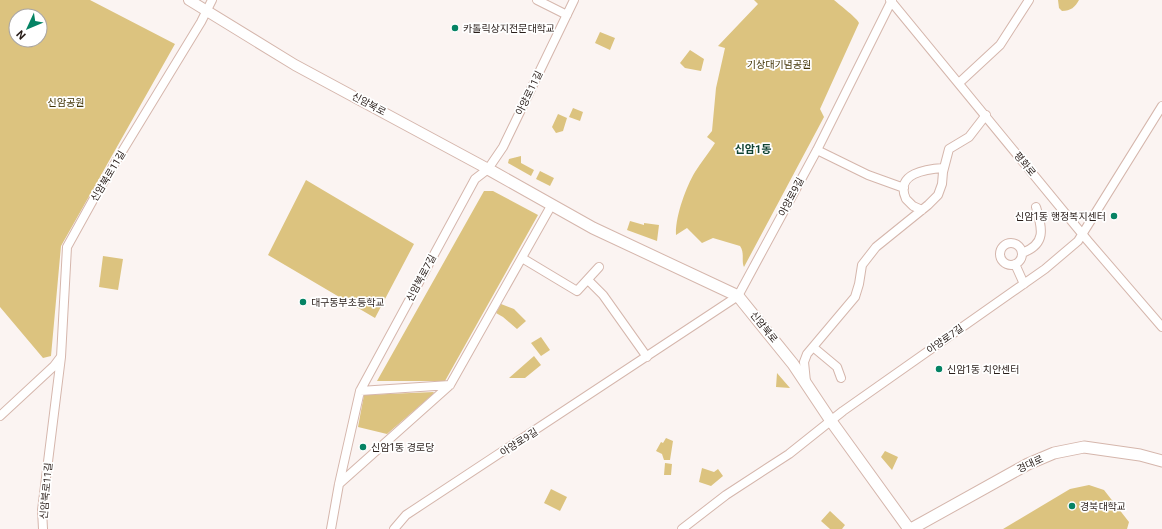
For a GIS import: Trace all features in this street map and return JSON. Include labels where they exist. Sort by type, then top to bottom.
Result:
[{"type":"main road","name":"신암북로","points":[[488,169],[551,206],[593,228],[738,296],[765,327],[806,382],[831,421],[910,529]]},
{"type":"main road","name":"경대로","points":[[910,529],[1028,464],[1054,454],[1084,447],[1140,455],[1162,461]]},
{"type":"street","name":"신암북로","points":[[188,0],[295,64],[488,169]]},
{"type":"street","name":"신암북로11길","points":[[43,529],[42,510],[61,357],[68,246],[98,192],[201,22],[205,10],[212,0]]},
{"type":"street","points":[[538,0],[567,15]]},
{"type":"street","name":"아양로11길","points":[[488,169],[503,147],[574,0]]},
{"type":"street","points":[[959,83],[1000,45],[1029,0]]},
{"type":"street","name":"평화로","points":[[891,1],[1082,233],[1162,327]]},
{"type":"street","name":"아양로9길","points":[[394,529],[406,515],[647,358],[738,296],[817,150],[891,1]]},
{"type":"street","name":"아양로7길","points":[[682,529],[726,495],[789,454],[842,411],[1045,269],[1078,241],[1121,175],[1162,106]]},
{"type":"street","points":[[806,382],[804,362],[807,354],[855,297],[862,265],[876,247],[922,210],[938,195],[942,184],[949,149],[969,137],[986,115]]},
{"type":"street","points":[[817,150],[868,175],[904,188]]},
{"type":"street","points":[[922,210],[914,206],[906,199],[904,188],[916,172],[944,168]]},
{"type":"street","name":"신암북로7길","points":[[331,529],[339,484],[360,391],[475,179],[488,169]]},
{"type":"street","points":[[339,484],[450,385],[551,206]]},
{"type":"street","points":[[1022,253],[1035,246],[1040,240],[1041,225],[1036,207]]},
{"type":"street","points":[[1007,243],[1014,244],[1020,248],[1022,253],[1021,259],[1015,264],[1008,265],[1002,261],[1000,254],[1002,247],[1007,243]]},
{"type":"street","points":[[522,258],[577,292],[599,267]]},
{"type":"street","points":[[1015,264],[1024,284]]},
{"type":"street","points":[[588,280],[603,295],[647,358]]},
{"type":"street","points":[[813,347],[837,367],[841,378]]},
{"type":"street","points":[[0,416],[54,366],[61,357]]},
{"type":"street","points":[[360,391],[450,385]]},
{"type":"green space","name":"신암공원","points":[[0,0],[90,0],[175,44],[61,246],[51,356],[43,358],[0,307]]},
{"type":"green space","name":"기상대기념공원","points":[[754,0],[834,0],[859,23],[820,109],[824,117],[744,267],[740,246],[713,238],[702,243],[687,228],[676,235],[676,228],[679,211],[688,186],[697,168],[715,143],[707,137],[712,131],[716,88],[725,48],[718,46],[758,4]]},
{"type":"green space","points":[[1058,0],[1079,0],[1072,8],[1062,11],[1059,8]]},
{"type":"green space","points":[[600,32],[615,38],[610,50],[595,43]]},
{"type":"green space","points":[[690,50],[704,59],[701,71],[685,68],[680,63]]},
{"type":"green space","points":[[573,108],[583,112],[580,121],[569,117]]},
{"type":"green space","points":[[558,114],[567,118],[563,131],[556,133],[552,127]]},
{"type":"green space","points":[[521,156],[521,163],[534,170],[531,176],[508,163],[509,159]]},
{"type":"green space","points":[[540,171],[554,178],[550,186],[536,179]]},
{"type":"green space","points":[[306,180],[414,244],[375,318],[268,255]]},
{"type":"green space","points":[[484,191],[493,191],[538,215],[445,381],[377,381]]},
{"type":"green space","points":[[630,221],[644,225],[644,223],[659,225],[657,241],[627,230]]},
{"type":"green space","points":[[103,256],[123,259],[118,290],[99,287]]},
{"type":"green space","points":[[501,304],[514,309],[526,321],[517,329],[496,313]]},
{"type":"green space","points":[[541,337],[550,350],[541,356],[531,343]]},
{"type":"green space","points":[[534,356],[541,365],[525,378],[509,378]]},
{"type":"green space","points":[[777,373],[790,388],[776,387]]},
{"type":"green space","points":[[434,392],[387,434],[358,427],[364,395]]},
{"type":"green space","points":[[666,438],[673,441],[670,460],[664,460],[662,454],[656,451],[661,442],[663,443]]},
{"type":"green space","points":[[885,451],[898,457],[892,470],[881,457]]},
{"type":"green space","points":[[665,463],[672,464],[671,475],[664,475]]},
{"type":"green space","points":[[702,468],[714,472],[718,469],[723,476],[711,486],[699,482]]},
{"type":"green space","points":[[1089,485],[1104,490],[1129,522],[1127,529],[1003,529],[1070,489]]},
{"type":"green space","points":[[551,489],[567,497],[560,511],[544,503]]},
{"type":"green space","points":[[830,511],[845,525],[842,529],[830,529],[821,521]]},
{"type":"place","name":"카톨릭상지전문대학교","points":[[455,28]]},
{"type":"place","name":"신암1동 행정복지센터","points":[[1114,216]]},
{"type":"place","name":"대구동부초등학교","points":[[303,302]]},
{"type":"place","name":"신암1동 치안센터","points":[[939,369]]},
{"type":"place","name":"신암1동 경로당","points":[[363,447]]},
{"type":"place","name":"경북대학교","points":[[1072,506]]},
{"type":"district","name":"신암1동","points":[[753,149]]}]
